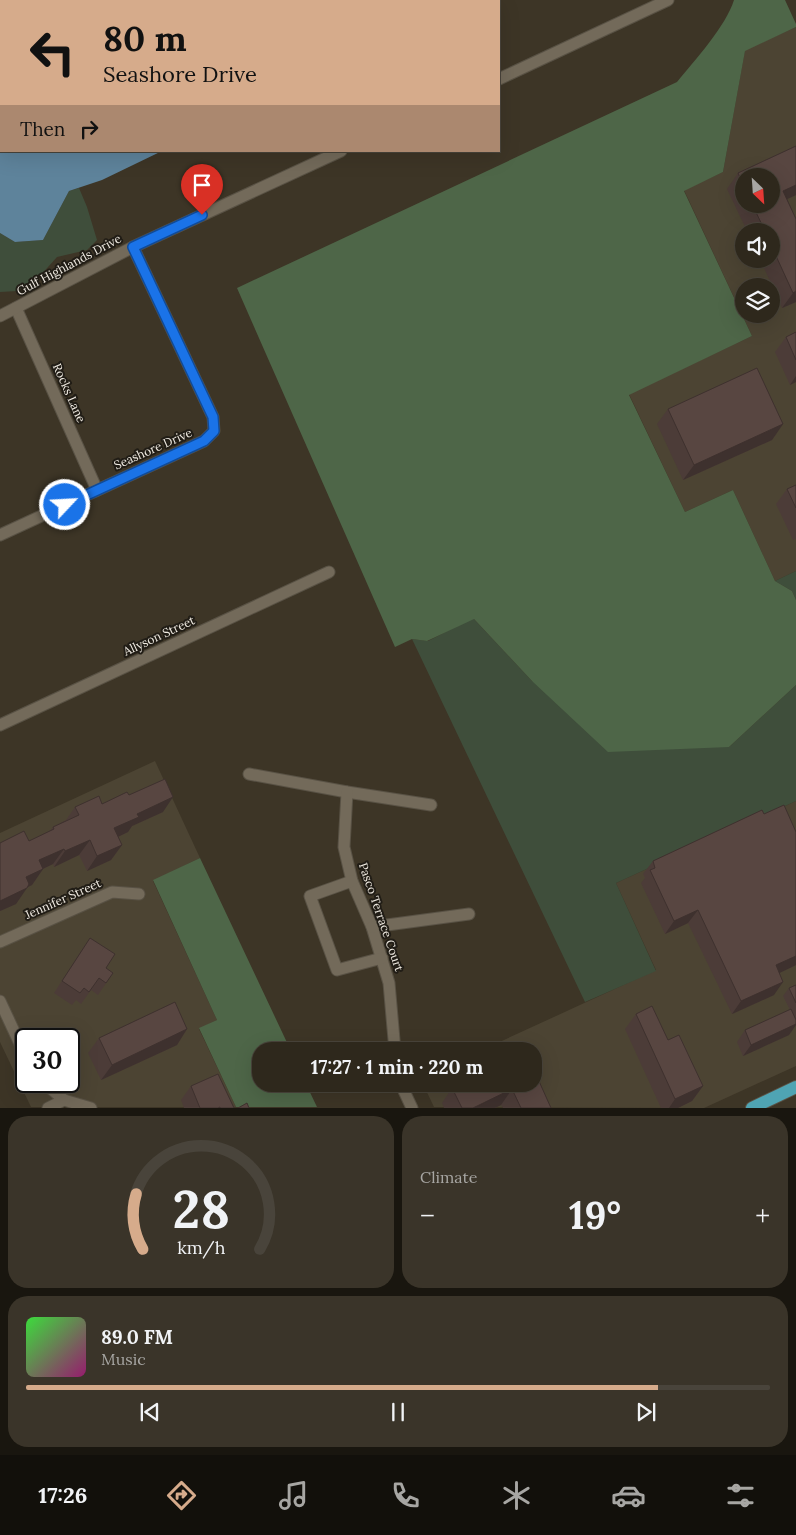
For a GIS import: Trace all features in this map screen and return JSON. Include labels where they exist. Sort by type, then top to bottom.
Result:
[{"type":"main road","points":[[752,1108],[796,1087]]},
{"type":"street","points":[[500,79],[668,0]]},
{"type":"street","name":"Gulf Highlands Drive","points":[[0,316],[133,247],[339,152]]},
{"type":"street","name":"Seashore Drive","points":[[0,535],[204,441],[214,431],[213,417],[133,247]]},
{"type":"street","name":"Rocks Lane","points":[[16,308],[98,490]]},
{"type":"street","name":"Allyson Street","points":[[0,725],[329,572]]},
{"type":"street","points":[[249,774],[431,805]]},
{"type":"street","name":"Pasco Terrace Court","points":[[347,792],[344,846],[352,881],[372,927],[389,983],[394,1042]]},
{"type":"street","points":[[352,881],[310,896],[337,970],[382,958]]},
{"type":"street","name":"Jennifer Street","points":[[0,942],[112,892],[139,894]]},
{"type":"street","points":[[372,927],[469,914]]},
{"type":"street","points":[[0,1001],[15,1033]]},
{"type":"street","points":[[406,1092],[412,1108]]},
{"type":"street","points":[[56,1093],[64,1100],[91,1108]]},
{"type":"street","points":[[48,1108],[64,1100]]},
{"type":"shaded area","points":[[796,27],[796,571],[775,581],[733,490],[685,512],[629,394],[752,336],[746,323],[780,323],[780,278],[735,278],[735,300],[684,190],[723,172],[745,50]]},
{"type":"shaded area","points":[[155,761],[200,858],[153,881],[217,1020],[199,1029],[236,1107],[31,1107],[24,1093],[80,1093],[80,1028],[15,1028],[15,1073],[0,1042],[0,833]]},
{"type":"shaded area","points":[[796,801],[796,1066],[704,1108],[434,1107],[427,1092],[542,1092],[542,1042],[500,1042],[656,970],[616,883]]},
{"type":"green space","points":[[734,0],[785,0],[796,24],[796,27],[745,51],[723,172],[684,191],[735,300],[735,323],[746,323],[752,336],[629,395],[685,512],[733,490],[775,581],[792,591],[796,600],[796,685],[729,747],[608,752],[532,681],[474,619],[427,641],[412,639],[395,647],[237,288],[677,82],[717,32]]},
{"type":"green space","points":[[79,188],[97,240],[87,250],[57,257],[39,277],[17,291],[0,292],[0,233],[15,242],[43,240],[69,191]]},
{"type":"green space","points":[[796,571],[796,600],[792,591],[775,581]]},
{"type":"green space","points":[[473,618],[532,681],[729,747],[796,685],[796,801],[616,883],[656,971],[585,1002],[412,639],[428,641]]},
{"type":"green space","points":[[200,858],[287,1042],[252,1042],[252,1092],[310,1092],[317,1107],[236,1107],[199,1028],[217,1020],[153,880]]},
{"type":"water","points":[[0,152],[160,152],[102,180],[69,191],[43,240],[15,242],[0,233]]},
{"type":"building","points":[[796,146],[796,185],[783,191],[796,219],[796,291],[793,293],[780,265],[780,223],[761,223],[756,213],[780,213],[780,168],[749,168]]},
{"type":"building","points":[[796,332],[796,360],[786,337]]},
{"type":"building","points":[[757,368],[783,424],[694,465],[668,409]]},
{"type":"building","points":[[796,485],[796,508],[787,489]]},
{"type":"building","points":[[165,779],[173,797],[137,814],[139,817],[114,828],[122,845],[97,856],[90,840],[39,860],[43,869],[26,877],[29,884],[27,888],[0,901],[0,843],[24,831],[29,841],[79,815],[75,807],[99,796],[102,804],[127,792],[129,795]]},
{"type":"building","points":[[784,805],[796,832],[796,956],[776,965],[783,982],[741,1001],[698,910],[674,921],[650,870],[655,868],[653,861],[762,810],[764,814]]},
{"type":"building","points":[[90,938],[115,954],[106,968],[113,973],[106,983],[99,978],[89,992],[84,988],[80,993],[62,981]]},
{"type":"building","points":[[796,985],[796,1003],[789,988]]},
{"type":"building","points":[[175,1002],[187,1029],[112,1065],[99,1038]]},
{"type":"building","points":[[652,1006],[668,1040],[679,1035],[703,1086],[675,1099],[636,1014]]},
{"type":"building","points":[[791,1009],[796,1024],[751,1045],[745,1030]]},
{"type":"building","points":[[218,1074],[234,1108],[200,1108],[191,1086]]},
{"type":"building","points":[[542,1088],[551,1108],[521,1108],[513,1092],[542,1092]]},
{"type":"building","points":[[454,1092],[506,1092],[473,1108],[462,1108]]},
{"type":"building","points":[[247,1103],[249,1108],[238,1108]]},
{"type":"route","points":[[65,505],[204,441],[214,431],[213,417],[133,247],[202,215]]}]
